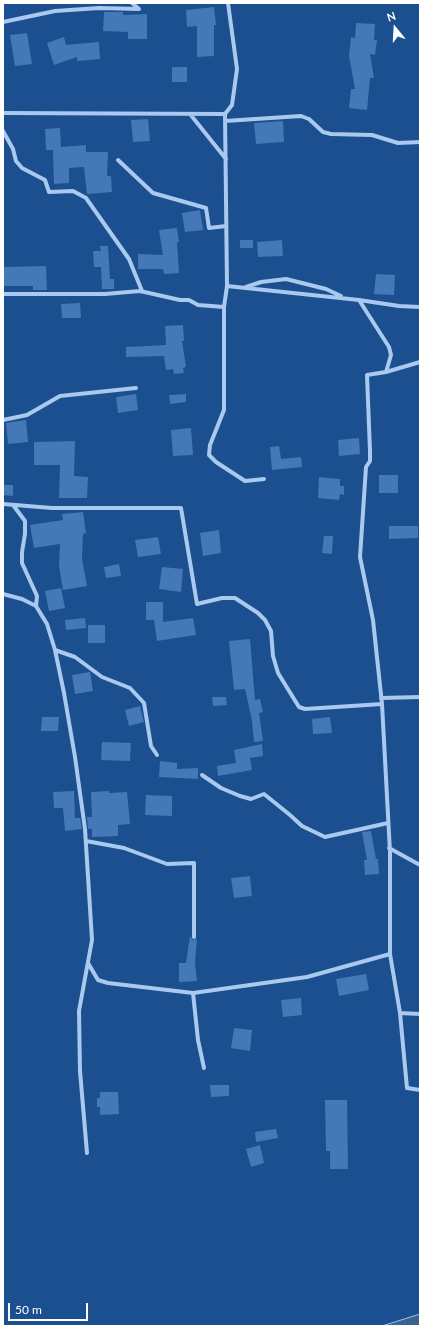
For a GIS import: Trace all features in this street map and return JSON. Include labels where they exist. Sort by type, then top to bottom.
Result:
[{"type":"street","points":[[3,22],[55,11],[99,8],[139,9],[132,3]]},
{"type":"street","points":[[228,3],[237,69],[232,105],[225,114],[227,286],[224,307],[224,410],[210,445],[209,455],[216,462],[246,481],[264,479]]},
{"type":"street","points":[[3,113],[225,114]]},
{"type":"street","points":[[190,114],[226,159]]},
{"type":"street","points":[[226,121],[301,116],[309,119],[323,132],[331,134],[372,135],[398,143],[420,142]]},
{"type":"street","points":[[3,131],[13,148],[16,161],[22,168],[45,180],[49,192],[73,191],[86,198],[129,258],[142,292]]},
{"type":"street","points":[[118,160],[153,193],[206,208],[209,228],[226,226]]},
{"type":"street","points":[[243,288],[261,282],[286,279],[326,289],[344,298]]},
{"type":"street","points":[[227,286],[344,298],[399,306],[420,307]]},
{"type":"street","points":[[3,294],[90,295],[142,292],[180,300],[189,300],[198,305],[224,307]]},
{"type":"street","points":[[359,300],[389,347],[391,355],[386,372]]},
{"type":"street","points":[[420,362],[386,372],[367,375],[370,461],[366,467],[360,557],[373,620],[382,704],[390,848],[390,954],[400,1013],[407,1088],[420,1090]]},
{"type":"street","points":[[3,420],[27,414],[60,396],[136,388]]},
{"type":"street","points":[[3,504],[52,508],[181,508],[197,604],[222,598],[235,598],[266,620],[271,631],[272,656],[278,673],[299,707],[305,709],[382,704]]},
{"type":"street","points":[[14,505],[25,520],[22,563],[37,596],[36,606]]},
{"type":"street","points":[[3,594],[22,599],[36,606],[47,624],[55,650],[75,757],[86,841],[92,940],[79,1011],[80,1071],[87,1153]]},
{"type":"street","points":[[55,650],[76,657],[102,677],[130,688],[144,703],[151,746],[157,756]]},
{"type":"street","points":[[381,698],[420,697]]},
{"type":"street","points":[[202,775],[221,788],[240,796],[251,799],[264,794],[302,826],[325,836],[388,823]]},
{"type":"street","points":[[86,841],[124,848],[167,864],[194,864],[194,937]]},
{"type":"street","points":[[390,848],[420,865]]},
{"type":"street","points":[[88,962],[98,980],[108,983],[194,993],[307,977],[390,954]]},
{"type":"street","points":[[194,993],[198,1040],[204,1068]]},
{"type":"street","points":[[400,1013],[420,1014]]},
{"type":"water","points":[[420,1314],[420,1326],[382,1326]]},
{"type":"building","points":[[214,7],[216,25],[214,25],[214,56],[197,57],[197,26],[187,27],[186,10]]},
{"type":"building","points":[[104,12],[123,12],[123,15],[147,14],[147,39],[128,39],[128,32],[103,31]]},
{"type":"building","points":[[356,23],[375,24],[374,40],[377,40],[375,55],[370,54],[374,78],[370,78],[367,110],[349,108],[351,89],[355,89],[349,56],[351,37],[355,38]]},
{"type":"building","points":[[27,33],[32,64],[15,66],[10,35]]},
{"type":"building","points":[[64,37],[66,45],[99,42],[100,59],[77,61],[77,57],[54,65],[47,43]]},
{"type":"building","points":[[172,67],[187,67],[187,82],[172,82]]},
{"type":"building","points":[[148,119],[150,141],[133,142],[131,120]]},
{"type":"building","points":[[283,121],[284,142],[256,144],[254,123]]},
{"type":"building","points":[[60,128],[61,147],[86,145],[86,152],[108,152],[107,176],[111,176],[112,192],[87,194],[84,167],[69,168],[69,183],[54,184],[53,150],[46,150],[45,129]]},
{"type":"building","points":[[200,210],[203,230],[185,232],[182,213]]},
{"type":"building","points":[[177,228],[179,242],[177,242],[179,273],[164,274],[163,269],[138,269],[138,254],[163,255],[159,230]]},
{"type":"building","points":[[240,240],[253,240],[253,248],[240,248]]},
{"type":"building","points":[[282,240],[283,256],[258,257],[257,242]]},
{"type":"building","points":[[100,246],[108,246],[110,279],[114,279],[114,289],[102,289],[101,267],[94,267],[93,251],[101,251]]},
{"type":"building","points":[[46,266],[47,290],[33,290],[33,286],[3,286],[3,267]]},
{"type":"building","points":[[376,274],[395,275],[394,295],[374,294]]},
{"type":"building","points":[[80,303],[81,318],[62,318],[61,304]]},
{"type":"building","points":[[183,325],[184,341],[182,341],[186,367],[183,368],[184,373],[174,374],[173,369],[166,370],[164,356],[126,357],[126,347],[166,345],[165,326]]},
{"type":"building","points":[[136,394],[138,410],[118,413],[116,397]]},
{"type":"building","points":[[186,394],[186,402],[170,404],[169,395]]},
{"type":"building","points":[[26,420],[28,442],[8,444],[6,423]]},
{"type":"building","points":[[191,428],[193,455],[173,456],[171,430]]},
{"type":"building","points":[[359,438],[360,454],[339,456],[338,440]]},
{"type":"building","points":[[75,441],[74,476],[88,477],[87,498],[59,498],[60,465],[34,465],[34,442]]},
{"type":"building","points":[[279,446],[281,459],[301,457],[302,467],[272,470],[270,447]]},
{"type":"building","points":[[379,475],[398,475],[398,493],[379,493]]},
{"type":"building","points":[[319,477],[340,479],[340,486],[344,486],[344,495],[340,494],[339,500],[318,498]]},
{"type":"building","points":[[3,485],[13,485],[13,496],[3,495]]},
{"type":"building","points":[[83,512],[86,533],[83,534],[82,559],[87,586],[63,590],[59,566],[60,544],[34,548],[30,525],[63,520],[62,514]]},
{"type":"building","points":[[389,526],[418,526],[418,538],[389,539]]},
{"type":"building","points":[[219,530],[221,553],[203,556],[200,533]]},
{"type":"building","points":[[324,536],[333,536],[332,554],[322,553]]},
{"type":"building","points":[[158,537],[161,554],[138,557],[135,540]]},
{"type":"building","points":[[119,564],[121,576],[106,578],[104,567]]},
{"type":"building","points":[[162,567],[183,569],[181,592],[159,589]]},
{"type":"building","points":[[61,588],[65,608],[49,611],[45,591]]},
{"type":"building","points":[[146,602],[163,602],[163,622],[193,618],[196,635],[157,641],[154,620],[146,620]]},
{"type":"building","points":[[85,618],[86,628],[66,630],[65,620]]},
{"type":"building","points":[[88,625],[105,625],[105,643],[88,643]]},
{"type":"building","points":[[250,639],[255,700],[260,699],[263,712],[259,713],[263,741],[254,742],[252,721],[245,689],[234,690],[229,641]]},
{"type":"building","points":[[90,672],[93,691],[75,694],[72,675]]},
{"type":"building","points":[[212,697],[226,697],[227,705],[213,706]]},
{"type":"building","points":[[140,706],[144,722],[129,726],[125,710]]},
{"type":"building","points":[[42,717],[59,717],[58,731],[41,731]]},
{"type":"building","points":[[330,717],[332,733],[313,734],[312,719]]},
{"type":"building","points":[[102,742],[131,743],[130,761],[101,760]]},
{"type":"building","points":[[262,744],[263,756],[250,758],[252,770],[218,776],[217,766],[236,763],[234,750]]},
{"type":"building","points":[[160,761],[177,763],[177,769],[198,768],[198,779],[159,777]]},
{"type":"building","points":[[74,791],[75,818],[80,818],[82,829],[65,831],[63,808],[54,808],[53,792]]},
{"type":"building","points":[[109,791],[109,793],[127,792],[130,824],[118,825],[118,836],[92,837],[92,829],[88,829],[87,817],[92,817],[91,792]]},
{"type":"building","points":[[146,795],[172,796],[172,816],[145,815]]},
{"type":"building","points":[[371,831],[376,859],[378,859],[379,874],[365,875],[364,860],[367,860],[362,832]]},
{"type":"building","points":[[250,876],[252,896],[234,898],[231,878]]},
{"type":"building","points":[[190,936],[193,940],[197,939],[195,963],[197,981],[179,982],[179,963],[186,963]]},
{"type":"building","points":[[366,974],[369,990],[339,996],[336,979]]},
{"type":"building","points":[[301,998],[302,1015],[283,1017],[281,1000]]},
{"type":"building","points":[[234,1028],[252,1030],[250,1051],[231,1048]]},
{"type":"building","points":[[210,1085],[229,1085],[229,1096],[211,1097]]},
{"type":"building","points":[[100,1092],[118,1092],[119,1114],[100,1115],[100,1107],[97,1107],[97,1098],[100,1098]]},
{"type":"building","points":[[325,1100],[347,1100],[348,1169],[330,1169],[330,1151],[326,1151]]},
{"type":"building","points":[[276,1129],[278,1138],[256,1142],[255,1132]]},
{"type":"building","points":[[260,1145],[264,1163],[251,1167],[246,1149]]}]
